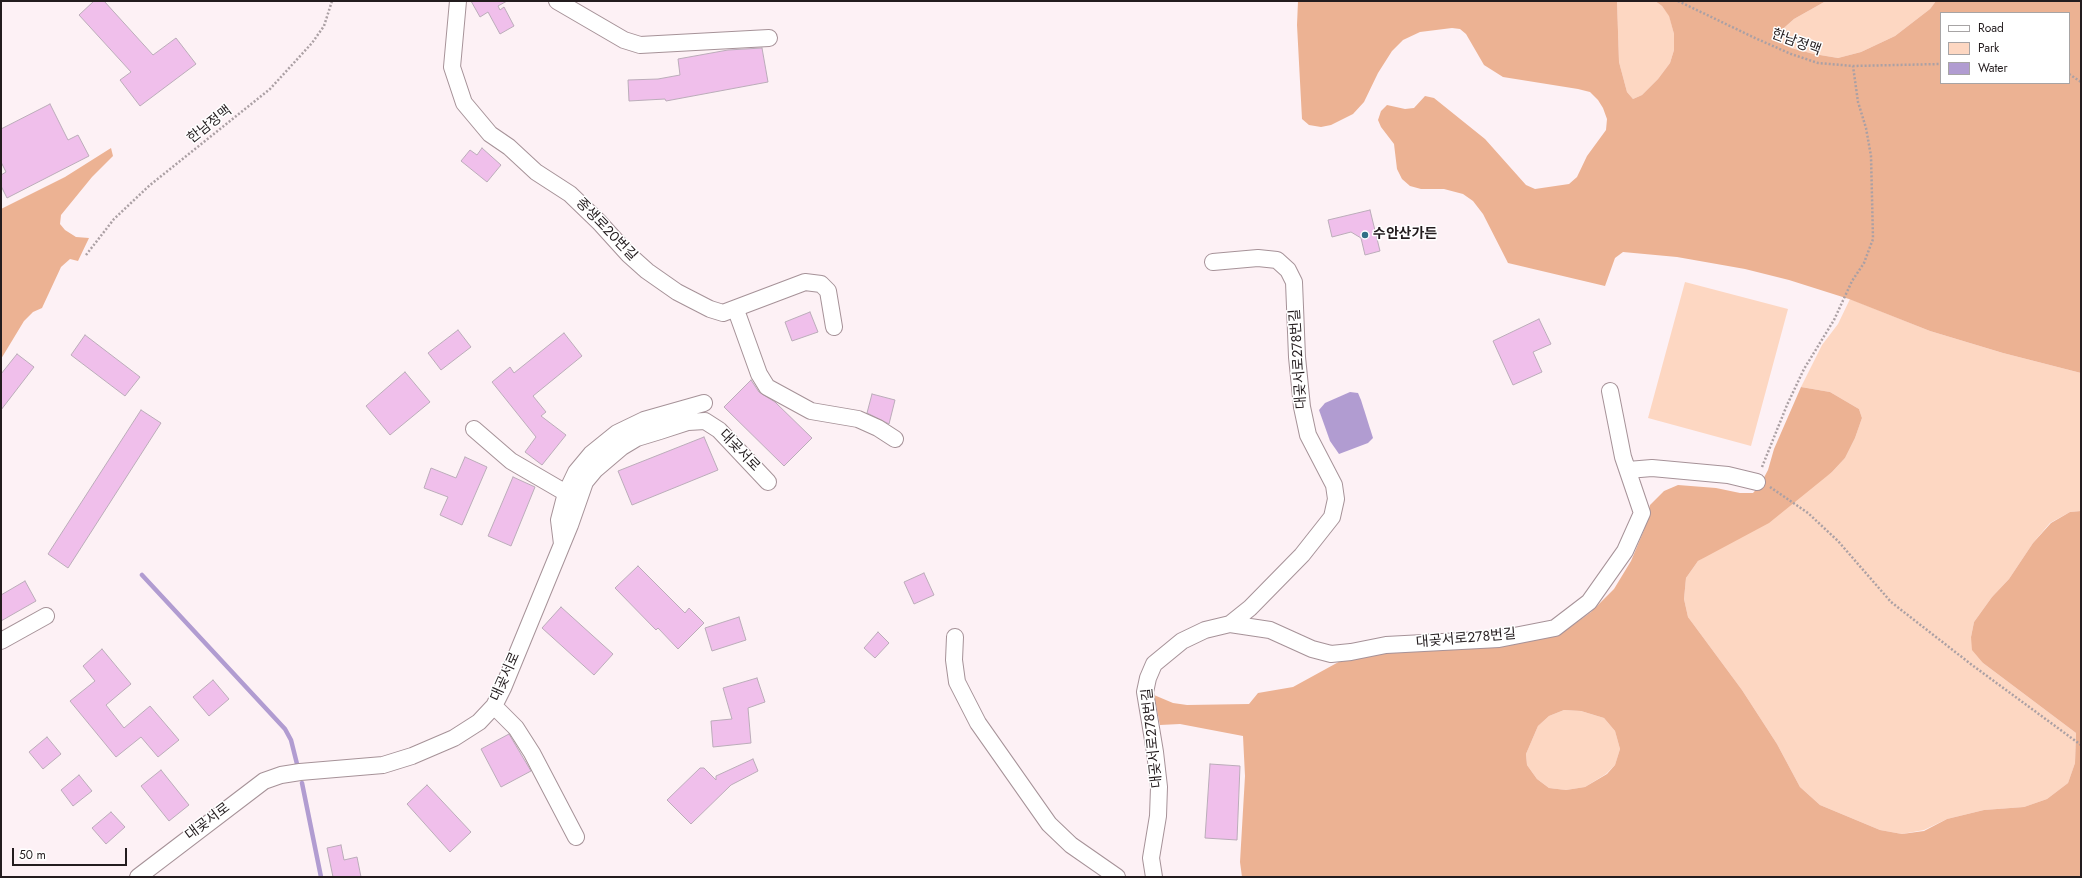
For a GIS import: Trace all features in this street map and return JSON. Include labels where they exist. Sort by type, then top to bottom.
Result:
[{"type":"lane","name":"종생로20번길","points":[[458,1],[452,67],[464,103],[490,134],[509,147],[536,172],[570,194],[599,222],[628,254],[647,271],[677,292],[710,309],[723,313],[736,310],[805,282],[821,284],[828,291],[834,327]]},
{"type":"lane","points":[[557,1],[624,40],[640,45],[769,38]]},
{"type":"lane","name":"대곶서로278번길","points":[[1213,262],[1258,258],[1277,260],[1288,270],[1294,282],[1297,357],[1302,407],[1308,435],[1334,485],[1336,499],[1332,517],[1302,555],[1264,595],[1230,624]]},
{"type":"lane","points":[[736,310],[759,374],[767,387],[811,411],[858,419],[878,428],[894,439]]},
{"type":"lane","name":"대곶서로278번길","points":[[1154,877],[1151,858],[1158,816],[1159,788],[1155,752],[1145,692],[1148,678],[1154,664],[1182,641],[1204,630],[1230,624],[1270,630],[1312,649],[1331,654],[1351,652],[1386,645],[1499,639],[1555,628],[1589,602],[1625,551],[1642,513],[1623,457],[1610,391]]},
{"type":"lane","points":[[562,544],[559,520],[566,493],[576,472],[591,454],[617,433],[644,420],[704,403]]},
{"type":"lane","name":"대곶서로","points":[[138,877],[264,780],[300,772],[383,765],[412,756],[454,738],[479,722],[494,706],[503,688],[562,544],[585,482],[595,470],[622,447],[637,438],[660,430],[688,422],[705,421],[719,430],[768,482]]},
{"type":"lane","points":[[474,429],[511,461],[566,493]]},
{"type":"lane","points":[[1628,470],[1652,468],[1720,474],[1757,482]]},
{"type":"lane","points":[[1,641],[46,616]]},
{"type":"lane","points":[[955,637],[954,660],[958,682],[978,723],[1049,824],[1071,845],[1117,877]]},
{"type":"lane","points":[[494,706],[516,728],[532,754],[576,837]]},
{"type":"path","name":"한남정맥","points":[[86,255],[114,219],[150,185],[270,89],[312,43],[324,26],[332,1]]},
{"type":"path","name":"한남정맥","points":[[1678,1],[1791,54],[1818,63],[1853,66],[1940,64]]},
{"type":"path","points":[[1853,66],[1858,102],[1866,128],[1871,156],[1874,239],[1864,263],[1852,280],[1834,320],[1801,375],[1770,446],[1757,482],[1773,488],[1808,513],[1838,541],[1891,602],[1972,665],[2081,745]]},
{"type":"path","points":[[2070,75],[2081,82]]},
{"type":"green space","points":[[1617,1],[1655,1],[1662,6],[1669,15],[1674,34],[1674,50],[1670,63],[1658,79],[1642,95],[1633,99],[1627,92],[1619,62]]},
{"type":"green space","points":[[1826,1],[1936,1],[1930,9],[1895,36],[1861,52],[1838,58],[1791,48],[1775,40],[1776,35],[1794,19]]},
{"type":"green space","points":[[1685,282],[1788,309],[1751,446],[1648,418]]},
{"type":"green space","points":[[1850,299],[1930,331],[2003,353],[2081,373],[2081,511],[2070,512],[2050,523],[2033,543],[2009,579],[1992,597],[1974,622],[1971,637],[1983,663],[2076,733],[2075,763],[2068,783],[2047,799],[2024,807],[1984,810],[1947,819],[1924,830],[1902,834],[1880,830],[1820,805],[1800,787],[1777,744],[1742,690],[1688,617],[1684,599],[1686,578],[1698,561],[1832,472],[1845,458],[1855,438],[1862,418],[1859,409],[1830,392],[1801,387],[1822,345],[1838,324]]},
{"type":"green space","points":[[1564,710],[1581,711],[1604,718],[1615,731],[1620,749],[1615,765],[1606,774],[1585,787],[1566,790],[1549,788],[1537,779],[1527,765],[1526,754],[1538,726],[1549,716]]},
{"type":"shaded area","points":[[1298,1],[1617,1],[1619,62],[1627,92],[1633,99],[1642,95],[1658,79],[1670,63],[1674,50],[1674,34],[1669,16],[1662,6],[1655,1],[1826,1],[1794,19],[1776,35],[1775,40],[1791,48],[1838,58],[1861,52],[1895,36],[1930,9],[1936,1],[2081,1],[2081,373],[2003,353],[1930,331],[1849,299],[1789,280],[1745,269],[1677,257],[1623,252],[1615,258],[1605,286],[1508,263],[1483,214],[1473,201],[1463,194],[1444,189],[1421,189],[1410,186],[1402,179],[1397,169],[1394,144],[1381,127],[1378,120],[1381,111],[1387,105],[1405,109],[1414,108],[1425,96],[1434,98],[1485,139],[1526,185],[1535,189],[1569,184],[1577,177],[1587,156],[1606,130],[1607,119],[1598,100],[1590,92],[1503,77],[1484,65],[1466,34],[1460,29],[1452,28],[1420,32],[1403,40],[1392,51],[1378,73],[1364,102],[1353,114],[1331,125],[1321,127],[1309,125],[1302,119],[1297,25]]},
{"type":"shaded area","points":[[111,148],[113,156],[92,177],[61,215],[60,224],[65,230],[76,237],[89,238],[78,261],[70,259],[61,267],[42,308],[33,312],[24,321],[1,359],[1,209],[65,177]]},
{"type":"shaded area","points":[[1801,387],[1830,392],[1859,409],[1862,418],[1855,438],[1845,458],[1832,472],[1769,523],[1698,561],[1686,578],[1684,599],[1688,617],[1742,690],[1777,744],[1800,787],[1820,805],[1880,830],[1902,834],[1924,831],[1947,819],[1984,810],[2024,807],[2047,799],[2068,783],[2075,763],[2076,733],[1983,663],[1972,650],[1971,637],[1974,622],[1992,597],[2009,579],[2033,543],[2051,523],[2070,512],[2081,511],[2081,877],[1242,877],[1240,862],[1245,776],[1243,736],[1180,724],[1160,725],[1154,695],[1173,703],[1187,705],[1249,704],[1258,693],[1293,687],[1355,653],[1539,639],[1569,628],[1591,612],[1614,589],[1631,561],[1644,530],[1650,505],[1664,491],[1678,485],[1716,488],[1740,493],[1753,493],[1760,485],[1768,470],[1774,449]],"holes":[[[1564,710],[1581,711],[1604,718],[1615,731],[1620,749],[1615,765],[1607,774],[1585,787],[1566,790],[1549,788],[1537,779],[1527,765],[1526,754],[1538,726],[1549,716]]]},
{"type":"water","points":[[1350,392],[1358,393],[1373,438],[1368,443],[1339,454],[1330,441],[1319,410],[1325,403]]},
{"type":"building","points":[[94,1],[104,1],[153,55],[176,38],[196,64],[140,106],[120,80],[131,72],[79,15]]},
{"type":"building","points":[[471,1],[507,1],[498,6],[500,10],[504,7],[514,26],[500,34],[488,12],[480,17]]},
{"type":"building","points":[[762,48],[768,82],[666,101],[665,99],[629,101],[628,80],[658,79],[680,75],[678,59],[728,50]]},
{"type":"building","points":[[50,104],[68,140],[78,135],[89,156],[7,198],[1,186],[1,175],[6,172],[1,162],[1,129]]},
{"type":"building","points":[[482,148],[501,165],[487,182],[461,161],[470,150],[477,155]]},
{"type":"building","name":"수안산가든","points":[[1370,210],[1380,251],[1365,255],[1361,238],[1351,232],[1332,237],[1328,220]]},
{"type":"building","points":[[810,312],[818,332],[792,341],[785,322]]},
{"type":"building","points":[[1539,319],[1551,344],[1533,352],[1542,372],[1513,385],[1493,341]]},
{"type":"building","points":[[458,330],[471,347],[441,370],[428,353]]},
{"type":"building","points":[[564,333],[582,356],[533,396],[546,412],[541,416],[566,435],[542,465],[525,452],[536,437],[492,382],[510,367],[514,373]]},
{"type":"building","points":[[85,335],[140,377],[125,396],[71,355]]},
{"type":"building","points":[[17,354],[34,367],[1,410],[1,374]]},
{"type":"building","points":[[405,372],[430,402],[390,435],[366,406]]},
{"type":"building","points":[[751,380],[759,392],[775,402],[812,438],[784,466],[724,407]]},
{"type":"building","points":[[872,394],[895,400],[889,424],[867,413]]},
{"type":"building","points":[[141,410],[161,423],[68,568],[48,554]]},
{"type":"building","points":[[704,437],[718,470],[632,505],[618,471]]},
{"type":"building","points":[[465,457],[487,467],[462,525],[440,515],[448,497],[424,488],[431,468],[456,478]]},
{"type":"building","points":[[513,477],[535,487],[511,546],[488,536]]},
{"type":"building","points":[[638,566],[685,613],[689,608],[704,623],[678,649],[658,628],[656,630],[615,588]]},
{"type":"building","points":[[924,573],[934,595],[914,604],[904,582]]},
{"type":"building","points":[[25,581],[36,601],[1,621],[1,595]]},
{"type":"building","points":[[561,607],[613,654],[594,675],[542,628]]},
{"type":"building","points":[[739,617],[746,640],[712,651],[705,628]]},
{"type":"building","points":[[878,632],[889,643],[875,658],[864,648]]},
{"type":"building","points":[[102,649],[131,684],[106,705],[124,728],[150,706],[179,740],[158,757],[141,737],[116,757],[70,701],[95,681],[83,666]]},
{"type":"building","points":[[757,678],[765,702],[748,708],[751,743],[713,747],[711,721],[732,719],[723,688]]},
{"type":"building","points":[[213,680],[229,699],[209,716],[193,697]]},
{"type":"building","points":[[509,734],[531,771],[501,787],[481,749]]},
{"type":"building","points":[[47,737],[61,754],[43,769],[29,752]]},
{"type":"building","points":[[753,759],[758,771],[731,785],[691,824],[667,800],[700,768],[704,768],[716,780],[716,776]]},
{"type":"building","points":[[1210,764],[1240,766],[1237,840],[1205,838]]},
{"type":"building","points":[[161,770],[189,805],[169,821],[141,786]]},
{"type":"building","points":[[79,775],[92,791],[73,806],[61,790]]},
{"type":"building","points":[[427,785],[471,832],[450,852],[407,804]]},
{"type":"building","points":[[111,812],[125,827],[106,844],[92,828]]},
{"type":"building","points":[[341,845],[344,860],[357,857],[361,877],[333,877],[327,848]]},
{"type":"waterway","points":[[142,575],[285,729],[291,740],[297,764]]},
{"type":"waterway","points":[[302,783],[321,877]]},
{"type":"place","name":"수안산가든","points":[[1365,235]]}]
